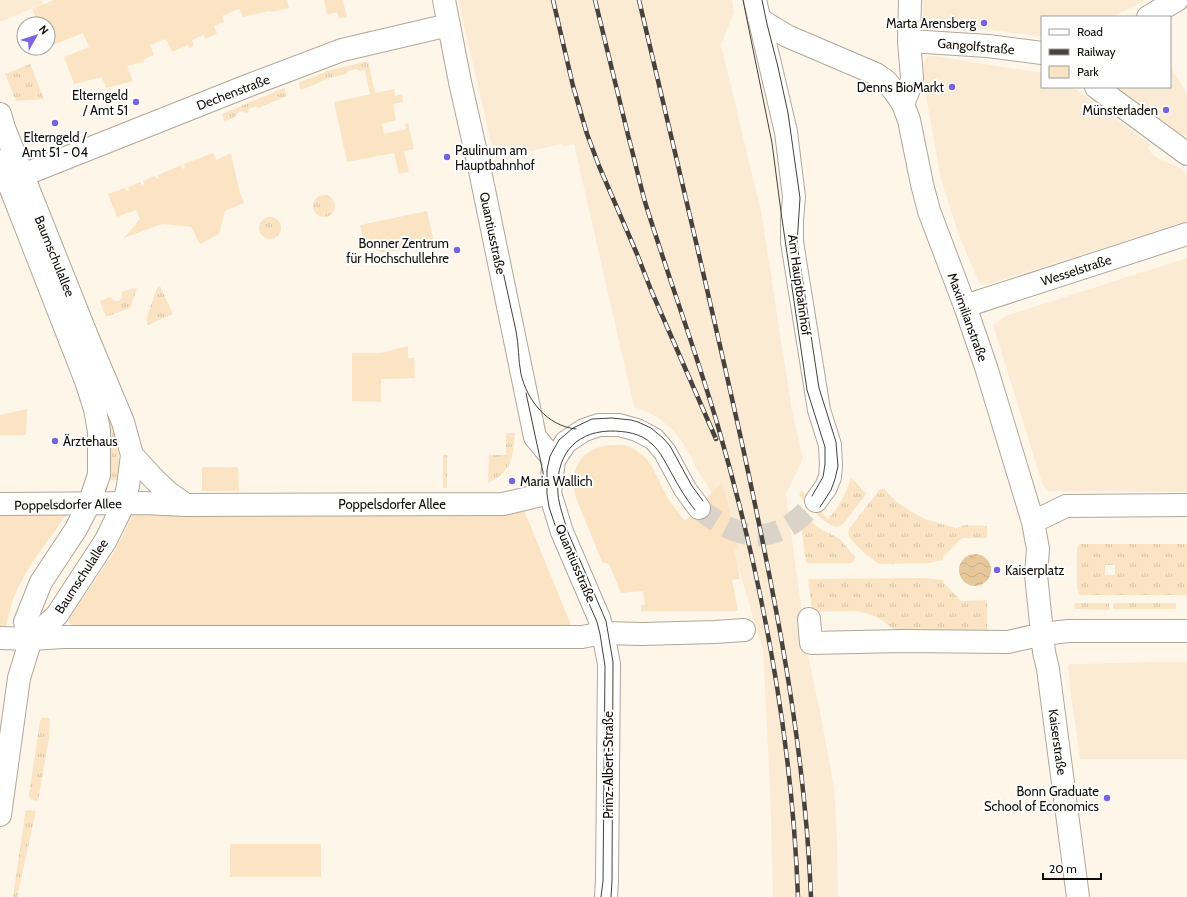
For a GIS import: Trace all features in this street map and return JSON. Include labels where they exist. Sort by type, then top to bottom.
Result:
[{"type":"street","name":"Quantiusstraße","points":[[444,0],[535,437],[554,460]]},
{"type":"street","points":[[903,104],[912,78],[909,41],[910,0]]},
{"type":"street","points":[[1150,16],[1177,0]]},
{"type":"street","name":"Am Hauptbahnhof","points":[[757,9],[767,24],[787,36],[876,74],[886,81],[903,104]]},
{"type":"street","name":"Am Hauptbahnhof","points":[[757,9],[786,132],[794,197],[792,242],[819,410],[830,445],[830,477],[826,487],[816,501]]},
{"type":"street","name":"Dechenstraße","points":[[23,175],[240,88],[342,50],[449,25]]},
{"type":"street","name":"Gangolfstraße","points":[[909,41],[988,46],[1041,53]]},
{"type":"street","points":[[1097,88],[1187,154]]},
{"type":"street","name":"Maximilianstraße","points":[[903,104],[909,120],[929,211],[965,306],[988,374],[1033,522],[1038,549],[1036,575],[1043,634]]},
{"type":"street","name":"Baumschulallee","points":[[0,114],[87,336],[123,422],[132,455],[124,503],[106,540],[57,615],[31,639],[25,622],[35,595],[41,582],[76,529],[89,504],[99,474],[99,431],[86,381],[0,161]]},
{"type":"street","name":"Wesselstraße","points":[[965,306],[1187,234]]},
{"type":"street","points":[[550,493],[554,460],[566,442],[584,430],[599,425],[619,424],[637,430],[654,439],[665,452],[685,489],[699,508]]},
{"type":"street","points":[[132,455],[169,493],[186,505]]},
{"type":"street","name":"Quantiusstraße","points":[[550,493],[562,532],[599,618],[603,633]]},
{"type":"street","name":"Poppelsdorfer Allee","points":[[0,504],[503,504],[550,493]]},
{"type":"street","points":[[1036,520],[1066,506],[1187,504]]},
{"type":"street","points":[[809,618],[811,643],[903,641],[1008,642],[1043,634],[1068,631],[1187,631]]},
{"type":"street","points":[[0,638],[582,637],[603,633],[642,634],[744,630]]},
{"type":"street","name":"Prinz-Albert-Straße","points":[[603,633],[609,664],[606,897]]},
{"type":"street","name":"Kaiserstraße","points":[[1043,634],[1044,652],[1049,676],[1078,897]]},
{"type":"street","points":[[0,815],[19,678],[31,639]]},
{"type":"shaded area","points":[[0,0],[42,0],[43,4],[0,22]]},
{"type":"shaded area","points":[[458,0],[732,0],[734,12],[721,45],[761,211],[792,411],[803,458],[786,494],[807,650],[834,788],[837,836],[838,897],[773,897],[770,788],[763,650],[737,563],[734,549],[738,548],[727,497],[722,483],[712,493],[697,470],[681,440],[673,430],[648,412],[634,407],[574,144],[563,147],[562,144],[495,159]]},
{"type":"shaded area","points":[[923,0],[1146,0],[1115,16],[1041,16],[1041,36],[950,24],[949,20],[923,20]]},
{"type":"shaded area","points":[[928,56],[935,56],[1041,73],[1041,88],[1074,88],[1151,145],[1148,148],[1152,154],[1161,160],[1178,167],[1187,174],[1187,221],[986,285],[979,282],[960,238],[941,180],[925,91],[923,65]]},
{"type":"shaded area","name":"Münsterladen","points":[[1171,67],[1187,95],[1187,135],[1182,136],[1117,88],[1171,88]]},
{"type":"shaded area","points":[[1187,258],[1187,492],[1048,491],[1043,486],[993,325],[1008,315]]},
{"type":"shaded area","points":[[1187,662],[1187,759],[1080,759],[1068,666],[1072,663]]},
{"type":"green space","points":[[54,0],[287,0],[289,8],[243,17],[239,9],[222,16],[224,22],[214,26],[217,34],[205,39],[204,35],[192,40],[194,45],[190,48],[188,45],[172,52],[166,39],[150,45],[154,55],[144,59],[144,62],[127,66],[133,81],[106,88],[102,77],[74,84],[64,57],[89,47],[83,33],[56,44],[56,16],[35,16],[32,9]]},
{"type":"green space","points":[[324,0],[344,0],[347,17],[339,19],[337,12],[327,15]]},
{"type":"green space","points":[[368,61],[375,93],[370,94],[365,70],[360,71],[356,69],[348,71],[346,74],[330,78],[301,90],[298,83],[327,71]]},
{"type":"green space","points":[[30,64],[44,99],[16,101],[5,74]]},
{"type":"green space","points":[[284,88],[287,96],[258,108],[256,106],[249,109],[246,113],[242,111],[237,113],[234,118],[224,121],[222,114]]},
{"type":"green space","points":[[394,89],[395,96],[402,94],[403,102],[393,104],[396,120],[382,124],[384,134],[406,129],[405,124],[408,123],[414,149],[404,151],[409,172],[399,174],[394,153],[347,162],[334,102]]},
{"type":"green space","points":[[213,153],[216,160],[231,153],[240,193],[244,203],[225,211],[219,234],[200,244],[191,227],[162,224],[124,238],[140,219],[136,210],[117,217],[108,194],[125,188],[127,191],[129,190],[128,187],[140,182],[142,185],[144,184],[143,181],[155,176],[159,179],[158,175],[181,165],[183,169],[185,168],[184,164]]},
{"type":"green space","points":[[324,195],[332,198],[335,206],[332,214],[324,217],[316,214],[313,206],[316,198]]},
{"type":"green space","points":[[427,211],[434,242],[384,253],[364,246],[360,225]]},
{"type":"green space","points":[[270,217],[278,220],[281,228],[278,236],[270,239],[262,236],[259,228],[262,220]]},
{"type":"green space","points":[[160,286],[173,314],[148,325],[146,320],[157,288]]},
{"type":"green space","points":[[133,288],[137,289],[130,308],[106,317],[101,305],[103,308],[128,299]]},
{"type":"green space","points":[[133,288],[126,302],[108,309],[105,309],[101,305],[100,301],[110,297],[113,300],[119,301],[122,297],[122,292]]},
{"type":"green space","points":[[408,346],[408,358],[414,358],[415,378],[381,379],[381,402],[352,401],[352,353],[381,353]]},
{"type":"green space","points":[[87,347],[117,435],[119,467],[117,480],[105,481]]},
{"type":"green space","points":[[27,409],[26,435],[0,435],[0,415]]},
{"type":"green space","points":[[506,433],[515,433],[510,463],[502,474],[488,483],[489,455],[506,455]]},
{"type":"green space","points":[[611,445],[625,445],[636,450],[646,458],[668,499],[685,521],[722,482],[738,549],[734,549],[740,579],[732,580],[738,611],[641,611],[641,605],[645,605],[643,591],[621,593],[609,564],[602,562],[576,498],[574,488],[576,469],[579,462],[585,455],[592,450]]},
{"type":"green space","points":[[443,455],[447,455],[447,488],[443,488]]},
{"type":"green space","points":[[202,467],[238,467],[239,491],[202,491]]},
{"type":"green space","points":[[851,477],[866,494],[844,523],[838,527],[827,523],[822,519],[799,495],[802,491],[828,519],[842,499]]},
{"type":"green space","points":[[880,489],[884,489],[897,502],[925,519],[956,528],[966,525],[987,526],[987,538],[962,538],[943,557],[943,560],[929,563],[880,564],[858,547],[849,536],[848,532]]},
{"type":"green space","points":[[0,509],[69,511],[35,558],[23,578],[12,604],[5,632],[0,634]]},
{"type":"green space","points":[[134,510],[524,510],[573,630],[80,629],[69,623],[68,620],[111,557]]},
{"type":"green space","points":[[802,514],[806,515],[817,527],[840,539],[855,557],[854,561],[851,563],[806,563],[800,517]]},
{"type":"green space","points":[[1080,544],[1187,544],[1187,595],[1081,595],[1077,589],[1077,548]],"holes":[[[1105,565],[1115,565],[1115,575],[1105,575]]]},
{"type":"green space","points":[[925,578],[943,580],[961,601],[987,600],[987,635],[901,632],[890,627],[882,620],[869,614],[856,611],[812,612],[808,579]]},
{"type":"green space","points":[[1074,603],[1109,603],[1109,610],[1075,609]]},
{"type":"green space","points":[[1113,603],[1176,603],[1176,609],[1113,609]]},
{"type":"green space","points":[[42,718],[50,718],[49,738],[38,801],[30,799],[29,794],[40,721]]},
{"type":"green space","points":[[28,810],[36,811],[17,897],[13,897],[25,814]]},
{"type":"green space","points":[[230,844],[321,844],[321,877],[230,877]]},
{"type":"water","points":[[975,554],[984,557],[988,561],[991,570],[988,579],[984,583],[975,586],[966,583],[962,579],[959,570],[962,561],[966,557]]},
{"type":"tunnel","points":[[699,508],[707,515],[725,526],[746,534],[757,535],[767,534],[784,528],[794,522],[816,501]]},
{"type":"tram line","points":[[743,0],[772,143],[807,390],[825,447],[823,477],[812,496]]},
{"type":"tram line","points":[[762,0],[788,113],[800,198],[797,244],[819,388],[836,442],[838,466],[835,479],[831,490],[820,507]]},
{"type":"tram line","points":[[495,235],[516,331],[520,369],[524,384],[533,402],[547,417],[556,423],[576,429]]},
{"type":"tram line","points":[[526,393],[544,477]]},
{"type":"tram line","points":[[601,897],[603,881],[605,666],[597,622],[555,525],[549,507],[547,494],[547,470],[550,456],[559,440],[573,428],[592,419],[612,418],[638,422],[651,428],[670,446],[692,486],[703,501]]},
{"type":"tram line","points":[[611,897],[613,662],[606,621],[567,530],[560,508],[558,481],[563,459],[576,442],[585,436],[610,431],[627,432],[638,435],[648,440],[655,447],[695,510]]},
{"type":"railway","points":[[553,0],[573,86],[587,134],[651,290],[716,439]]},
{"type":"railway","points":[[595,0],[645,202],[717,423],[748,539],[761,598],[782,717],[795,837],[798,897]]},
{"type":"railway","points":[[639,0],[730,392],[755,504],[777,615],[787,671],[802,784],[808,840],[811,897]]},
{"type":"place","name":"Marta Arensberg","points":[[984,23]]},
{"type":"place","name":"Denns BioMarkt","points":[[952,87]]},
{"type":"place","name":"Elterngeld / Amt 51","points":[[136,102]]},
{"type":"place","name":"Münsterladen","points":[[1166,110]]},
{"type":"place","name":"Elterngeld / Amt 51 - 04","points":[[55,123]]},
{"type":"place","name":"Paulinum am Hauptbahnhof","points":[[447,157]]},
{"type":"place","name":"Bonner Zentrum für Hochschullehre","points":[[457,250]]},
{"type":"place","name":"Ärztehaus","points":[[55,441]]},
{"type":"place","name":"Maria Wallich","points":[[512,481]]},
{"type":"place","name":"Kaiserplatz","points":[[997,570]]},
{"type":"place","name":"Bonn Graduate School of Economics","points":[[1107,798]]}]
